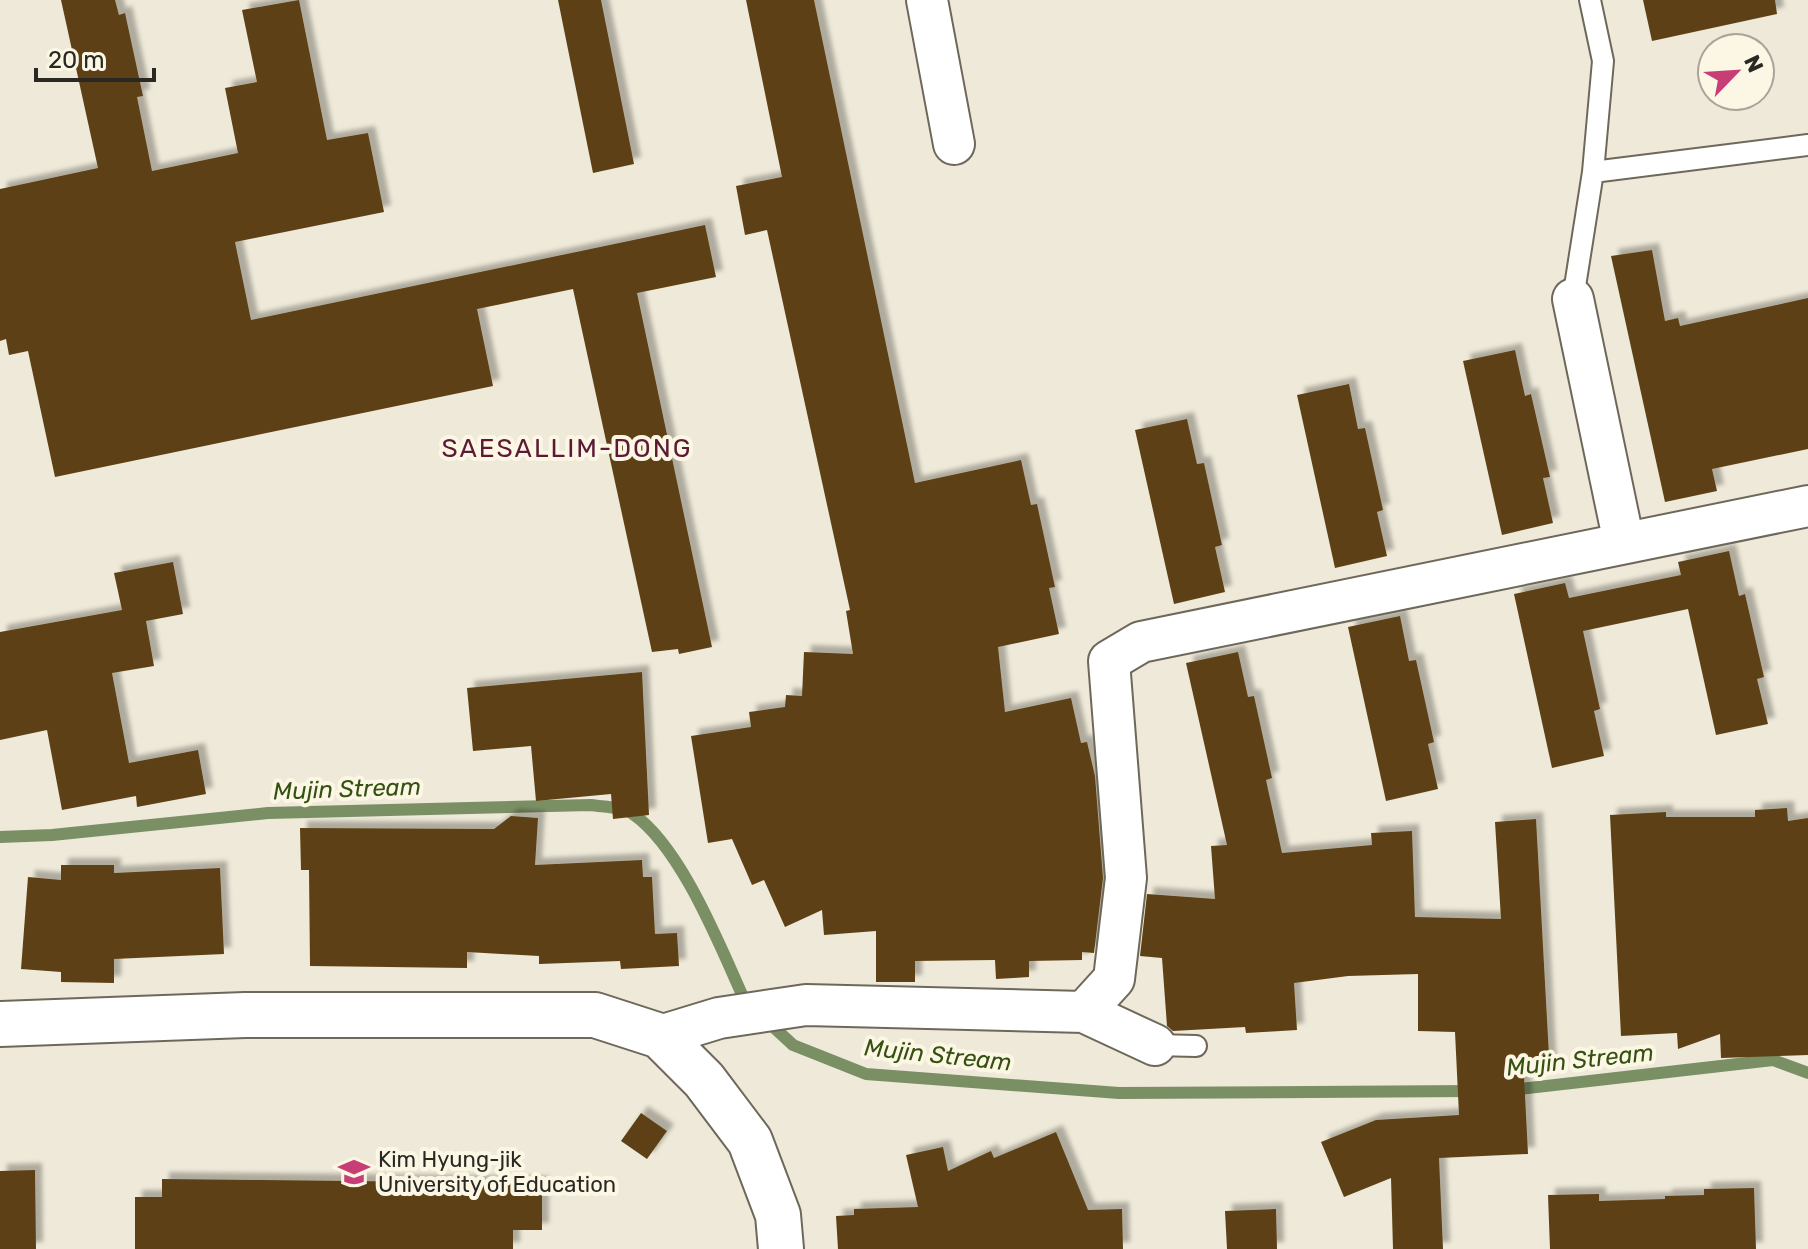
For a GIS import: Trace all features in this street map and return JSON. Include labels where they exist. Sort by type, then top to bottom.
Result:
[{"type":"street","points":[[927,0],[954,144]]},
{"type":"street","points":[[1573,299],[1624,543]]},
{"type":"street","points":[[1084,1012],[1114,979],[1126,878],[1109,661],[1141,642],[1808,506]]},
{"type":"street","points":[[660,1036],[719,1018],[806,1005],[1084,1012],[1155,1045]]},
{"type":"street","points":[[0,1024],[245,1015],[595,1015],[660,1036],[704,1080],[750,1141],[778,1215],[781,1249]]},
{"type":"lane","points":[[1573,299],[1593,172],[1603,61],[1590,0]]},
{"type":"lane","points":[[1593,172],[1808,145]]},
{"type":"lane","points":[[1155,1045],[1196,1046]]},
{"type":"building","points":[[61,0],[115,0],[119,15],[125,13],[143,96],[137,97],[152,171],[238,153],[225,88],[257,82],[242,10],[299,0],[327,140],[368,133],[384,212],[235,242],[251,320],[705,225],[716,277],[637,293],[712,647],[679,654],[678,649],[652,652],[573,289],[477,309],[493,386],[55,477],[28,351],[9,355],[6,339],[0,341],[0,189],[98,168]]},
{"type":"building","points":[[558,0],[601,0],[634,164],[593,173]]},
{"type":"building","points":[[746,0],[814,0],[915,483],[1021,460],[1031,505],[1037,504],[1055,587],[1049,588],[1059,634],[998,647],[1005,712],[1071,698],[1081,743],[1087,742],[1095,776],[1103,878],[1094,953],[1082,952],[1082,960],[1029,961],[1029,977],[996,979],[995,960],[915,961],[915,982],[876,982],[876,931],[824,935],[822,910],[785,927],[764,880],[752,885],[732,839],[708,843],[691,736],[751,727],[749,712],[785,707],[786,695],[802,696],[804,652],[853,654],[846,611],[850,610],[767,230],[745,235],[736,186],[782,177]]},
{"type":"building","points":[[1643,0],[1775,0],[1777,14],[1652,41]]},
{"type":"building","points":[[1652,250],[1665,321],[1678,318],[1680,326],[1808,298],[1808,449],[1712,469],[1717,491],[1665,502],[1611,256]]},
{"type":"building","points":[[1515,350],[1525,396],[1531,394],[1550,477],[1543,478],[1553,523],[1502,535],[1463,361]]},
{"type":"building","points":[[1349,384],[1358,429],[1365,428],[1383,510],[1377,512],[1387,556],[1335,568],[1297,395]]},
{"type":"building","points":[[1187,419],[1197,464],[1204,463],[1222,545],[1215,547],[1225,592],[1174,604],[1135,430]]},
{"type":"building","points":[[1729,551],[1739,596],[1745,594],[1764,677],[1757,679],[1768,724],[1716,735],[1688,609],[1583,631],[1600,709],[1594,711],[1604,756],[1552,768],[1514,594],[1565,583],[1569,598],[1681,575],[1678,562]]},
{"type":"building","points":[[173,562],[183,614],[146,621],[154,666],[112,673],[129,763],[198,750],[206,794],[137,807],[136,796],[62,810],[47,730],[0,740],[0,632],[122,610],[114,573]]},
{"type":"building","points":[[1400,616],[1409,661],[1416,660],[1434,742],[1428,744],[1438,789],[1386,801],[1348,627]]},
{"type":"building","points":[[1238,652],[1248,697],[1254,696],[1272,778],[1266,780],[1282,853],[1372,845],[1371,833],[1412,831],[1415,917],[1501,919],[1495,822],[1536,819],[1550,1074],[1524,1075],[1528,1154],[1439,1158],[1443,1249],[1393,1249],[1391,1178],[1344,1197],[1321,1142],[1376,1120],[1459,1115],[1455,1032],[1418,1031],[1418,974],[1348,976],[1294,983],[1297,1030],[1246,1033],[1245,1027],[1173,1031],[1167,1026],[1162,958],[1140,956],[1147,894],[1215,899],[1211,846],[1227,845],[1186,663]]},
{"type":"building","points":[[642,672],[649,815],[613,819],[611,794],[536,801],[531,746],[473,751],[467,688]]},
{"type":"building","points":[[1787,808],[1788,821],[1808,818],[1808,1055],[1721,1058],[1720,1034],[1678,1049],[1677,1033],[1621,1036],[1610,815],[1666,812],[1666,817],[1755,817],[1755,810]]},
{"type":"building","points":[[511,816],[538,818],[535,865],[642,860],[643,877],[652,877],[655,934],[677,933],[679,966],[621,969],[620,961],[539,964],[539,956],[467,952],[467,968],[310,966],[309,870],[301,870],[300,828],[494,829]]},
{"type":"building","points":[[61,865],[114,865],[114,873],[220,868],[224,954],[114,959],[114,983],[61,982],[61,972],[21,969],[28,877],[61,880]]},
{"type":"building","points":[[641,1113],[667,1131],[647,1159],[621,1141]]},
{"type":"building","points":[[1056,1132],[1088,1210],[1122,1209],[1123,1249],[838,1249],[836,1216],[854,1215],[854,1209],[918,1207],[906,1155],[943,1147],[948,1171],[991,1151],[994,1158]]},
{"type":"building","points":[[35,1170],[36,1249],[0,1249],[0,1171]]},
{"type":"building","points":[[162,1179],[542,1183],[542,1230],[513,1230],[513,1249],[135,1249],[135,1197],[162,1197]]},
{"type":"building","points":[[1754,1188],[1756,1249],[1550,1249],[1548,1195],[1599,1194],[1599,1201],[1665,1199],[1665,1196],[1704,1195],[1704,1189]]},
{"type":"building","points":[[1276,1209],[1277,1249],[1227,1249],[1225,1211]]},
{"type":"waterway","name":"Mujin Stream","points":[[0,837],[52,835],[268,813],[591,805],[618,809],[633,814],[651,829],[667,849],[698,899],[744,999],[751,1005]]},
{"type":"waterway","name":"Mujin Stream","points":[[767,1021],[793,1045],[866,1074],[1119,1093],[1473,1091]]},
{"type":"waterway","name":"Mujin Stream","points":[[1511,1090],[1773,1060],[1808,1073]]},
{"type":"place","name":"Kim Hyung-jik University of Education","points":[[354,1172]]},
{"type":"district","name":"SAESALLIM-DONG","points":[[567,448]]}]
